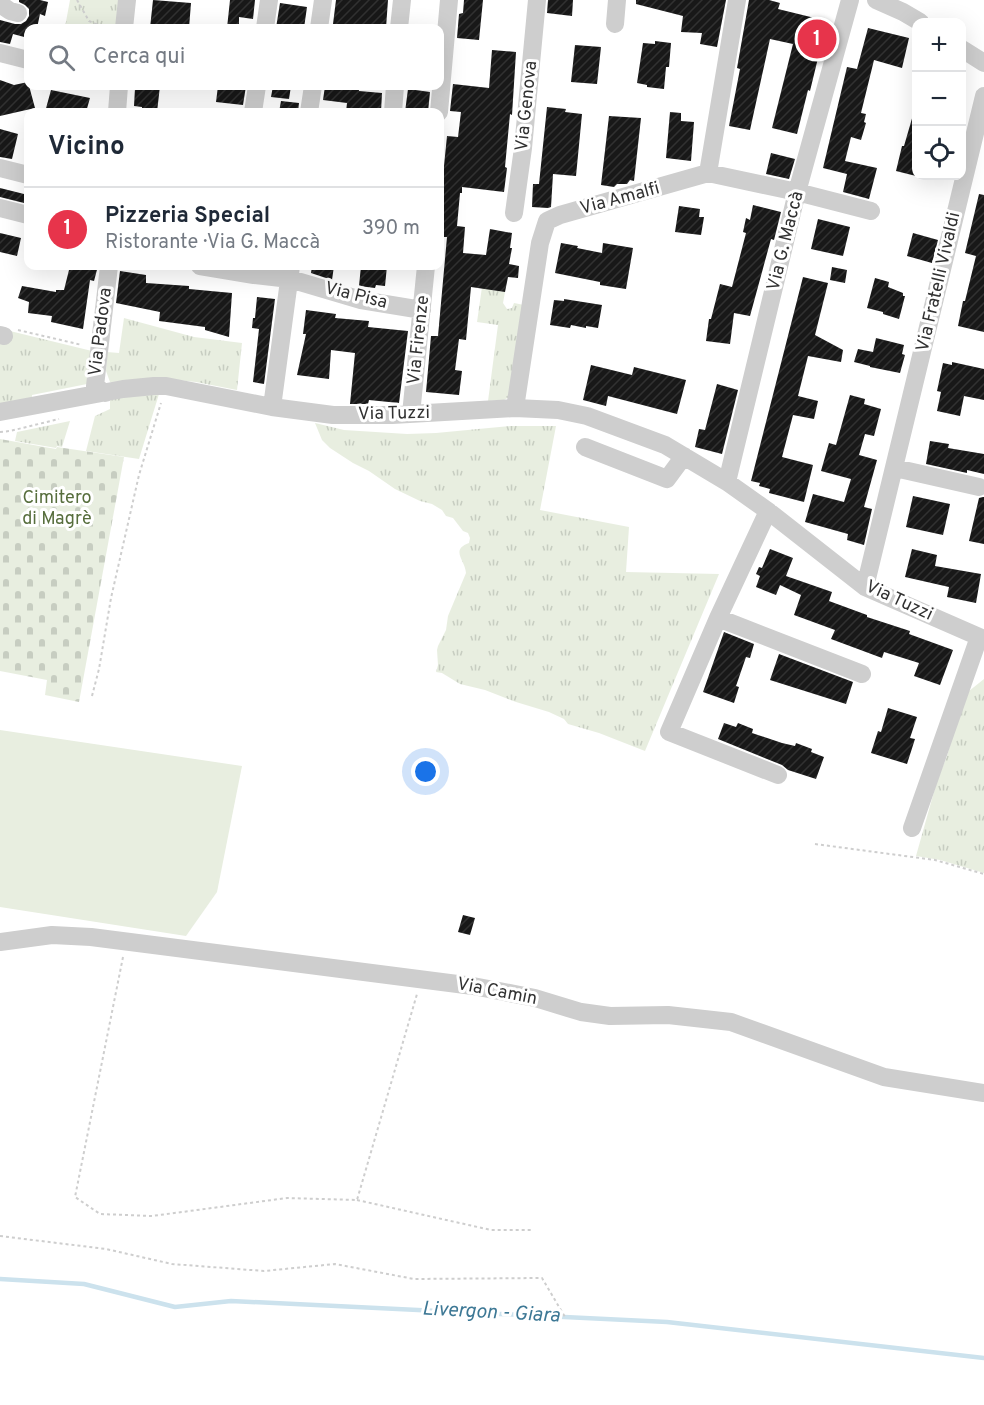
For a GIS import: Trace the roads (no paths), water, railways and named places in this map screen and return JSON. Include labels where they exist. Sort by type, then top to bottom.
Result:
[{"type":"street","points":[[124,24],[127,0]]},
{"type":"street","points":[[265,24],[268,0]]},
{"type":"street","points":[[320,24],[323,0]]},
{"type":"street","points":[[399,24],[402,0]]},
{"type":"street","points":[[444,56],[449,0]]},
{"type":"street","name":"Via Genova","points":[[514,213],[523,148],[537,0]]},
{"type":"street","points":[[615,24],[617,0]]},
{"type":"street","points":[[736,0],[708,173],[871,211]]},
{"type":"street","name":"Via G. Maccà","points":[[727,482],[797,192],[850,0]]},
{"type":"street","points":[[876,0],[905,6],[916,18]]},
{"type":"street","points":[[0,4],[18,13]]},
{"type":"street","points":[[966,52],[984,63]]},
{"type":"street","points":[[0,53],[24,59]]},
{"type":"street","points":[[117,108],[119,90]]},
{"type":"street","points":[[254,108],[256,90]]},
{"type":"street","points":[[310,108],[312,90]]},
{"type":"street","points":[[393,108],[395,90]]},
{"type":"street","points":[[439,108],[441,90]]},
{"type":"street","name":"Via Fratelli Vivaldi","points":[[865,587],[984,96]]},
{"type":"street","points":[[0,168],[24,174]]},
{"type":"street","name":"Via Amalfi","points":[[515,408],[540,243],[547,220],[708,173]]},
{"type":"street","points":[[0,208],[24,214]]},
{"type":"street","name":"Via Padova","points":[[105,393],[95,386],[109,270]]},
{"type":"street","name":"Via Pisa","points":[[228,270],[254,274],[290,272],[361,300],[423,310]]},
{"type":"street","name":"Via Firenze","points":[[411,414],[426,270]]},
{"type":"street","points":[[272,407],[290,272]]},
{"type":"street","name":"Via Tuzzi","points":[[0,412],[105,393],[166,386],[272,407],[333,415],[411,414],[515,408],[558,410],[587,416],[665,446],[727,482],[865,587],[982,638],[912,828]]},
{"type":"street","points":[[585,447],[667,478],[684,456]]},
{"type":"street","points":[[895,468],[979,487]]},
{"type":"street","points":[[768,511],[718,618],[669,732],[778,775]]},
{"type":"street","points":[[718,618],[862,674]]},
{"type":"street","name":"Via Camin","points":[[0,942],[52,935],[92,938],[474,986],[535,998],[581,1012],[610,1016],[668,1015],[731,1022],[884,1077],[984,1093]]},
{"type":"waterway","name":"Livergon - Giara","points":[[0,1279],[84,1284],[175,1307],[231,1301],[667,1322],[984,1358]]},
{"type":"place","name":"Pizzeria Special","points":[[817,39]]},
{"type":"park label","name":"Cimitero di Magrè","points":[[57,508]]}]
